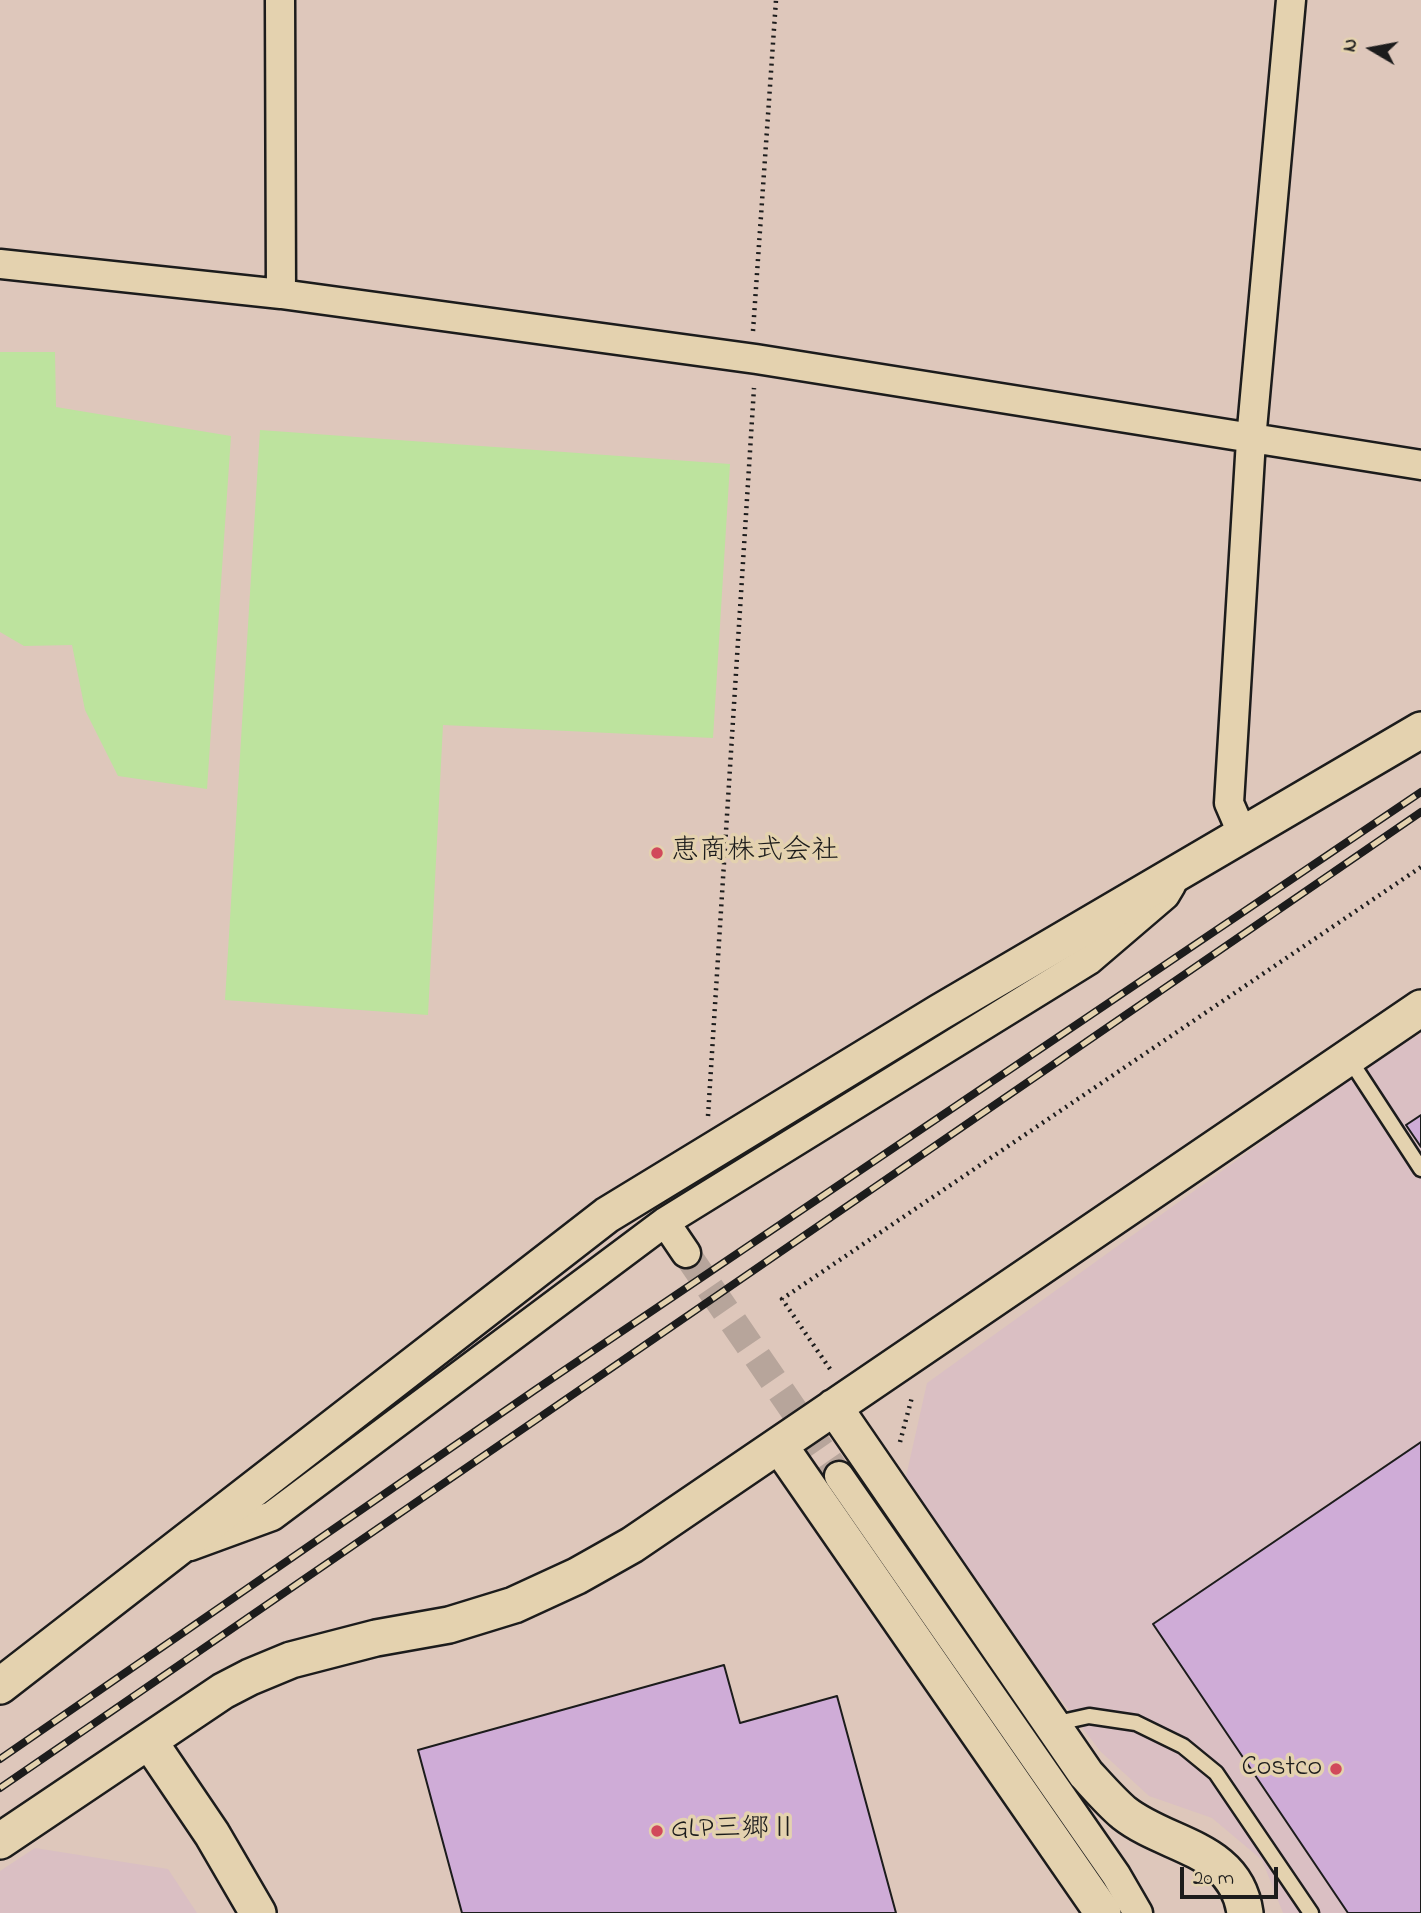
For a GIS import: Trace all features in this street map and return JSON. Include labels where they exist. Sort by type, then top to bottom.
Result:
[{"type":"street","points":[[280,0],[282,294]]},
{"type":"street","points":[[1242,833],[1228,803],[1251,440],[1291,0]]},
{"type":"street","points":[[0,264],[282,294],[753,359],[1421,466]]},
{"type":"street","points":[[0,1686],[607,1215],[940,1012],[1421,730]]},
{"type":"street","points":[[171,1553],[272,1516],[665,1222],[1089,960],[1164,895],[1178,874]]},
{"type":"street","points":[[0,1841],[222,1691],[250,1676],[291,1660],[376,1638],[449,1625],[514,1605],[577,1576],[632,1545],[1421,1008]]},
{"type":"street","points":[[665,1222],[686,1253]]},
{"type":"street","points":[[841,1402],[1051,1725],[1086,1774],[1125,1813],[1154,1831],[1212,1858],[1235,1882],[1245,1913]]},
{"type":"street","points":[[779,1445],[1103,1913]]},
{"type":"street","points":[[839,1476],[1116,1875],[1138,1913]]},
{"type":"street","points":[[149,1741],[212,1834],[258,1913]]},
{"type":"lane","points":[[1348,1057],[1421,1169]]},
{"type":"lane","points":[[1051,1725],[1089,1716],[1136,1723],[1183,1746],[1216,1773],[1311,1913]]},
{"type":"path","points":[[726,1142],[707,1114],[776,0]]},
{"type":"path","points":[[841,1402],[782,1298],[1421,867]]},
{"type":"path","points":[[899,1447],[910,1398],[921,1390]]},
{"type":"shaded area","points":[[1421,1033],[1421,1913],[1283,1913],[1262,1860],[1212,1818],[1149,1796],[1100,1751],[903,1490],[927,1383],[1354,1076]]},
{"type":"shaded area","points":[[35,1848],[168,1869],[197,1913],[0,1913],[0,1871]]},
{"type":"green space","points":[[0,352],[55,352],[56,407],[231,436],[207,789],[118,776],[85,710],[72,645],[24,646],[0,632]]},
{"type":"green space","points":[[260,430],[730,464],[713,738],[443,725],[428,1015],[225,1000]]},
{"type":"building","points":[[1421,1115],[1421,1147],[1406,1125]]},
{"type":"building","name":"Costco","points":[[1421,1442],[1421,1913],[1348,1913],[1153,1624]]},
{"type":"building","name":"GLP三郷Ⅱ","points":[[724,1665],[740,1723],[837,1696],[896,1913],[462,1913],[418,1750]]},
{"type":"tunnel","points":[[686,1253],[839,1476]]},
{"type":"railway","points":[[0,1759],[535,1390],[1421,792]]},
{"type":"railway","points":[[0,1788],[1421,812]]},
{"type":"place","name":"恵商株式会社","points":[[657,853]]},
{"type":"place","name":"Costco","points":[[1336,1769]]},
{"type":"place","name":"GLP三郷Ⅱ","points":[[657,1831]]}]
